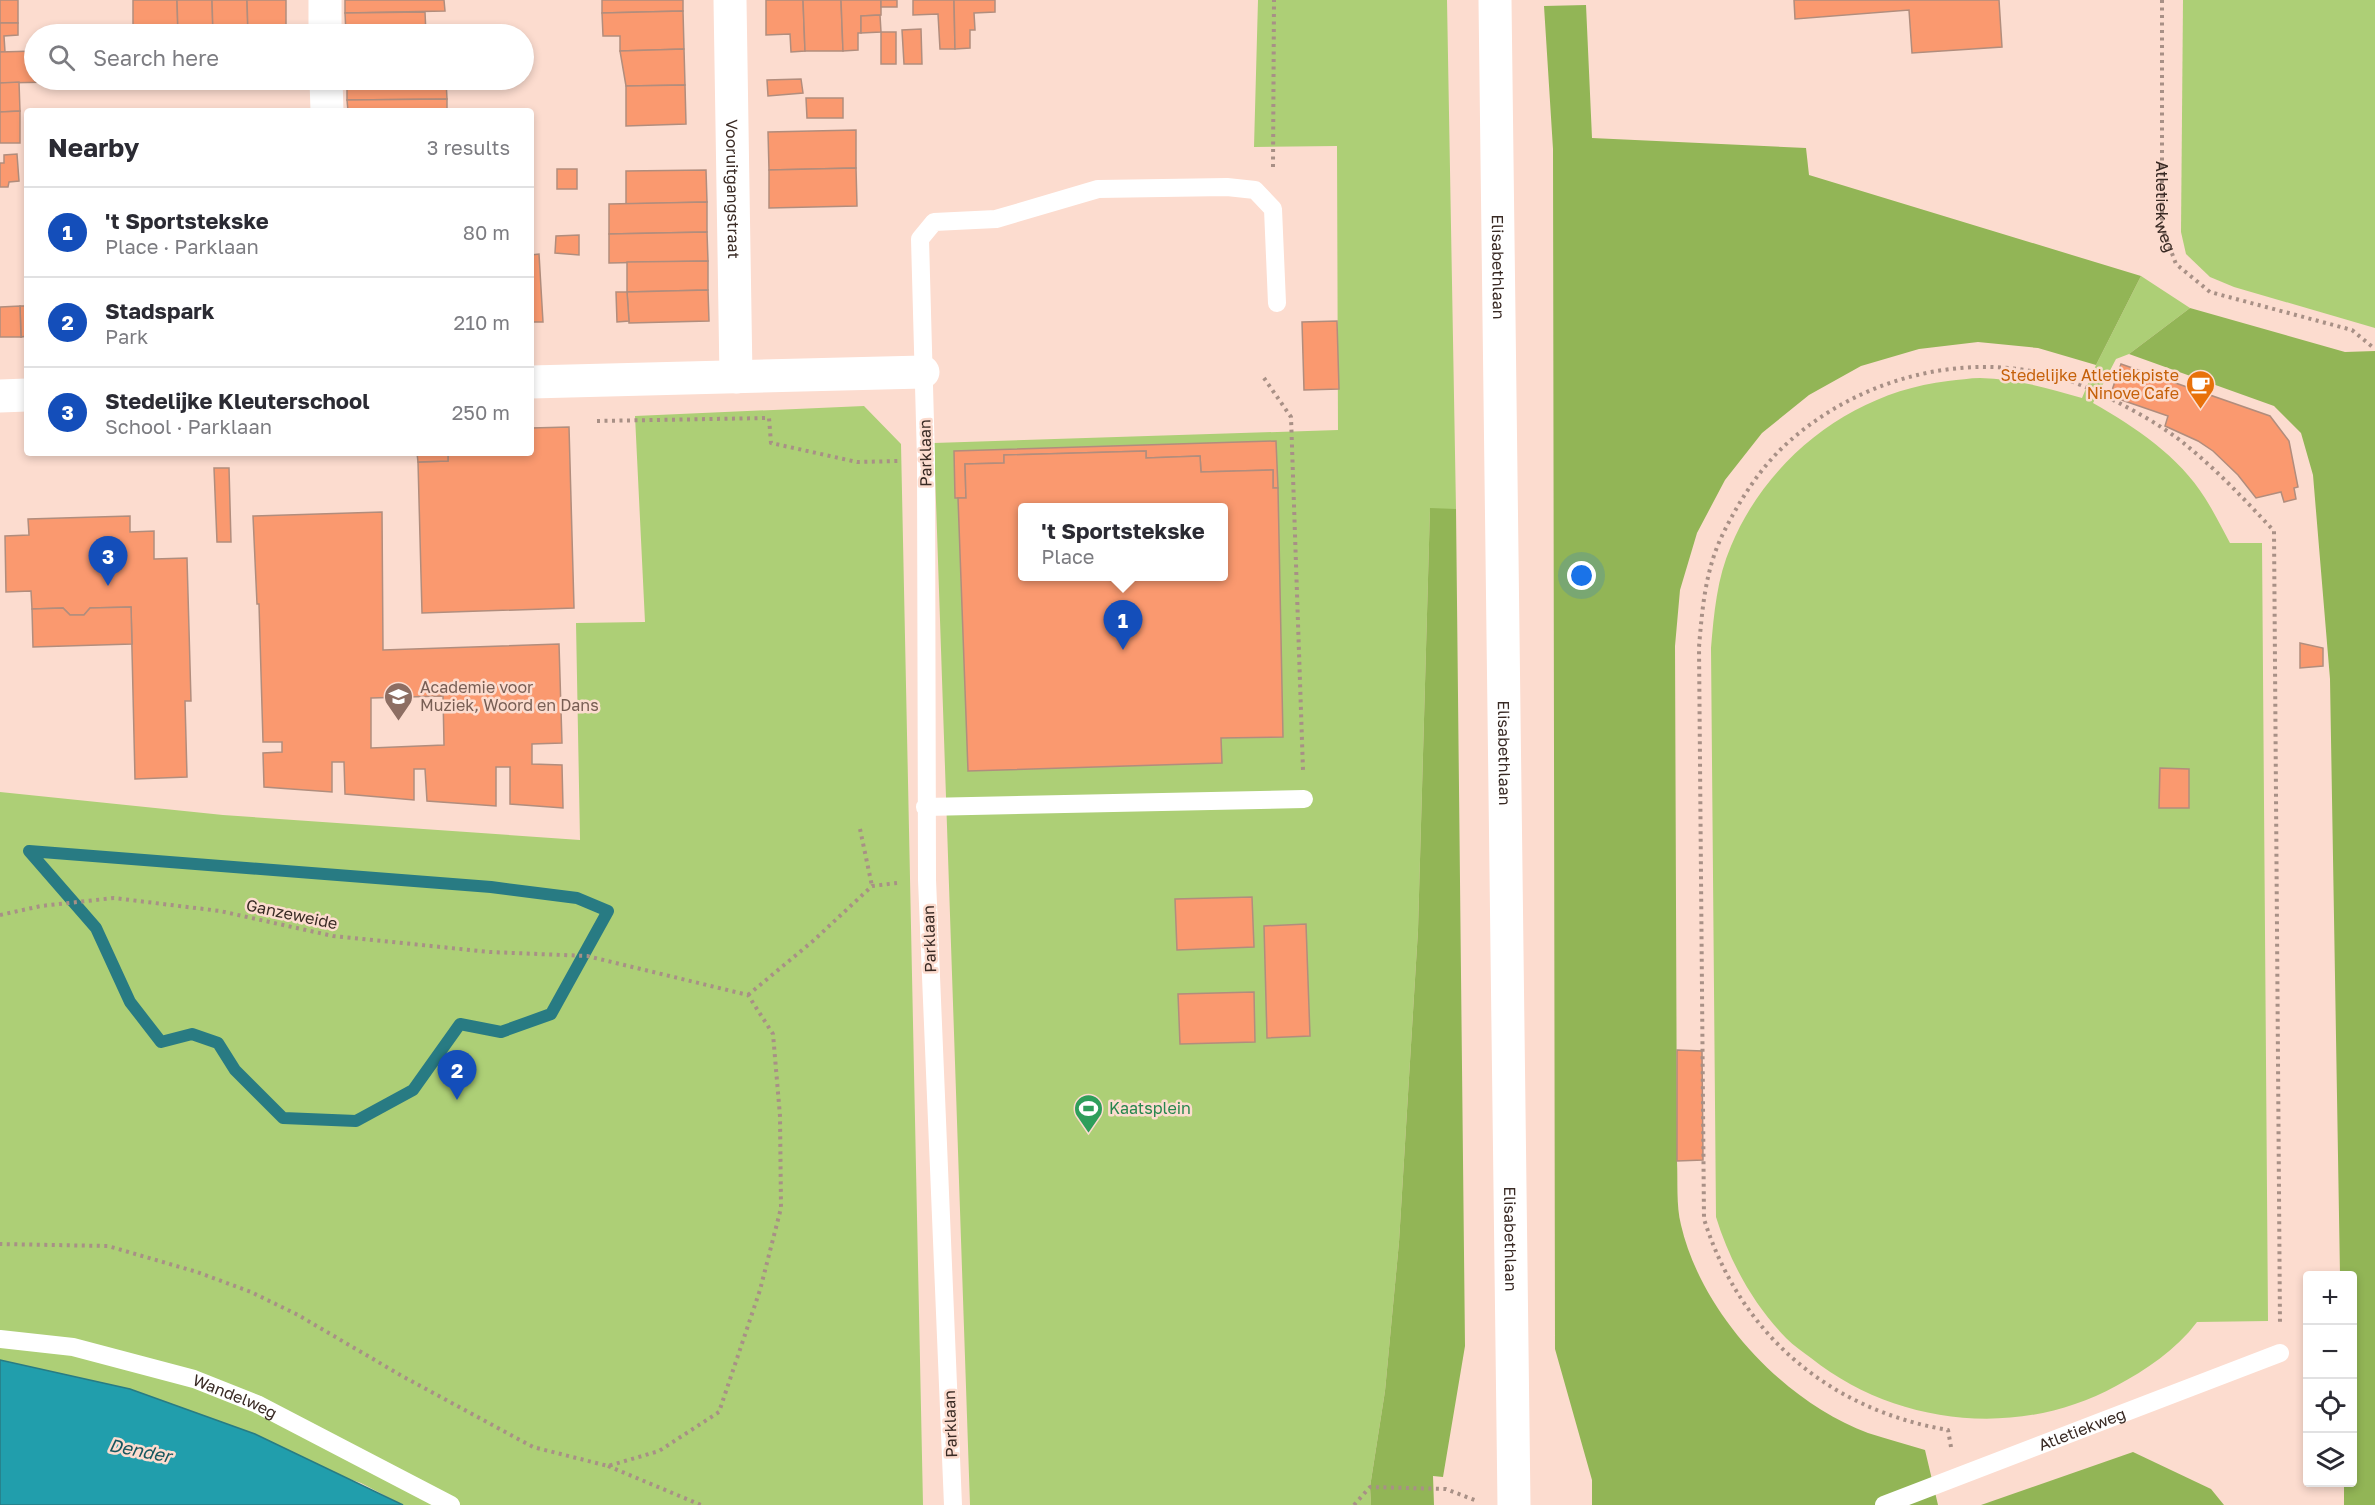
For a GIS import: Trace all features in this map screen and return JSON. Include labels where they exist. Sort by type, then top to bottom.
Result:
[{"type":"main road","points":[[324,0],[325,24]]},
{"type":"main road","name":"Vooruitgangstraat","points":[[730,0],[736,377]]},
{"type":"main road","name":"Elisabethlaan","points":[[1495,0],[1514,1505]]},
{"type":"main road","points":[[326,90],[327,108]]},
{"type":"main road","points":[[534,382],[923,372]]},
{"type":"main road","points":[[0,396],[24,395]]},
{"type":"lane","name":"Parklaan","points":[[953,1505],[925,807],[926,459],[920,238],[934,222],[996,219],[1098,189],[1227,187],[1255,190],[1273,209]]},
{"type":"lane","points":[[1273,209],[1277,303]]},
{"type":"lane","points":[[925,807],[1304,799]]},
{"type":"lane","name":"Wandelweg","points":[[0,1339],[73,1347],[194,1379],[257,1404],[452,1505]]},
{"type":"lane","name":"Atletiekweg","points":[[1884,1505],[2280,1353]]},
{"type":"path","points":[[1273,209],[1274,0]]},
{"type":"path","name":"Atletiekweg","points":[[2162,0],[2162,227],[2176,264],[2210,292],[2352,330],[2375,349]]},
{"type":"path","points":[[1957,1477],[1948,1430],[1930,1427],[1875,1410],[1824,1384],[1779,1347],[1742,1303],[1714,1252],[1704,1219],[1699,659],[1704,595],[1720,542],[1745,493],[1779,450],[1822,415],[1871,389],[1924,372],[1978,367],[2033,372],[2086,387],[2184,443],[2232,486],[2274,531],[2280,1353]]},
{"type":"path","points":[[1264,378],[1292,417],[1304,799]]},
{"type":"path","points":[[588,421],[768,418],[771,443],[857,462],[926,459]]},
{"type":"path","points":[[860,829],[872,886]]},
{"type":"path","points":[[608,1466],[659,1451],[719,1412],[760,1290],[781,1208],[780,1116],[773,1034],[748,995],[872,886],[927,880]]},
{"type":"path","name":"Ganzeweide","points":[[0,915],[41,906],[114,898],[220,910],[333,936],[490,952],[587,956],[748,995]]},
{"type":"path","points":[[0,1244],[108,1246],[197,1272],[251,1292],[298,1315],[402,1376],[533,1447],[608,1466],[701,1505]]},
{"type":"path","points":[[1354,1505],[1370,1487],[1446,1489],[1486,1505]]},
{"type":"green space","points":[[1258,0],[1447,0],[1456,509],[1430,509],[1418,930],[1399,1242],[1385,1391],[1370,1487],[1371,1505],[970,1505],[934,443],[1338,430],[1337,146],[1254,147]]},
{"type":"green space","points":[[2183,0],[2375,0],[2375,328],[2234,287],[2210,277],[2186,254],[2181,232]]},
{"type":"green space","points":[[1586,5],[1592,138],[1806,148],[1809,175],[2141,276],[2096,365],[2038,348],[1978,342],[1919,349],[1861,366],[1809,395],[1762,433],[1725,480],[1697,533],[1680,590],[1675,646],[1677,1161],[1681,1225],[1691,1258],[1707,1290],[1727,1321],[1750,1350],[1777,1377],[1806,1400],[1836,1419],[1868,1433],[1925,1450],[1938,1505],[1592,1505],[1592,1480],[1555,1349],[1553,149],[1544,6]]},
{"type":"green space","points":[[2141,276],[2190,308],[2129,354],[2116,359],[2093,403],[2125,422],[2155,444],[2182,469],[2205,498],[2230,543],[2262,543],[2268,1321],[2197,1322],[2180,1342],[2127,1380],[2079,1403],[2040,1414],[2000,1418],[1959,1417],[1920,1411],[1881,1399],[1845,1381],[1789,1341],[1763,1311],[1744,1282],[1728,1250],[1716,1217],[1711,648],[1719,583],[1731,546],[1747,514],[1767,484],[1818,434],[1847,415],[1879,399],[1913,388],[1972,378],[2019,382],[2082,398]]},
{"type":"green space","points":[[2190,308],[2345,352],[2375,351],[2375,1505],[2344,1505],[2344,1487],[2357,1487],[2357,1271],[2340,1271],[2330,679],[2313,475],[2301,433],[2274,406],[2129,354]]},
{"type":"green space","points":[[864,406],[901,444],[923,1505],[403,1505],[361,1483],[0,1360],[0,792],[223,815],[580,840],[576,623],[645,622],[635,416]]},
{"type":"green space","points":[[1430,508],[1456,509],[1465,1346],[1443,1477],[1433,1476],[1434,1505],[1371,1505],[1370,1487],[1385,1391],[1399,1242],[1418,930]]},
{"type":"green space","points":[[2133,1452],[2211,1489],[2224,1505],[1981,1505]]},
{"type":"water","name":"Dender","points":[[0,1360],[130,1389],[255,1434],[403,1505],[0,1505]]},
{"type":"building","points":[[0,0],[18,0],[18,23],[0,23]]},
{"type":"building","points":[[133,0],[177,0],[178,24],[133,24]]},
{"type":"building","points":[[177,0],[212,0],[213,24],[178,24]]},
{"type":"building","points":[[212,0],[247,0],[248,24],[213,24]]},
{"type":"building","points":[[247,0],[286,0],[286,24],[248,24]]},
{"type":"building","points":[[345,0],[444,0],[445,11],[345,13]]},
{"type":"building","points":[[602,0],[683,0],[683,11],[602,13]]},
{"type":"building","points":[[766,0],[803,0],[805,51],[791,52],[790,34],[766,35]]},
{"type":"building","points":[[803,0],[841,0],[843,51],[805,51]]},
{"type":"building","points":[[841,0],[881,0],[881,15],[861,16],[858,50],[843,51]]},
{"type":"building","points":[[881,0],[897,0],[897,7],[881,7]]},
{"type":"building","points":[[913,0],[954,0],[955,49],[940,49],[938,14],[913,15]]},
{"type":"building","points":[[954,0],[995,0],[995,12],[974,13],[975,30],[970,30],[970,48],[955,49]]},
{"type":"building","points":[[1794,0],[1999,0],[2002,47],[1912,53],[1909,10],[1795,19]]},
{"type":"building","points":[[683,11],[684,49],[620,51],[620,36],[603,36],[602,13]]},
{"type":"building","points":[[425,12],[426,24],[346,24],[345,13]]},
{"type":"building","points":[[880,15],[881,32],[861,33],[861,16]]},
{"type":"building","points":[[0,23],[18,23],[18,35],[4,36],[5,52],[0,52]]},
{"type":"building","points":[[921,29],[922,64],[904,64],[902,30]]},
{"type":"building","points":[[881,32],[896,32],[896,64],[881,64]]},
{"type":"building","points":[[684,49],[685,85],[626,86],[620,51]]},
{"type":"building","points":[[24,51],[24,83],[0,83],[0,52]]},
{"type":"building","points":[[801,79],[803,93],[768,96],[767,80]]},
{"type":"building","points":[[19,82],[20,111],[0,112],[0,83]]},
{"type":"building","points":[[685,85],[686,124],[626,126],[626,86]]},
{"type":"building","points":[[347,90],[447,90],[447,99],[347,100]]},
{"type":"building","points":[[806,98],[843,98],[843,118],[807,118]]},
{"type":"building","points":[[447,99],[447,108],[348,108],[347,100]]},
{"type":"building","points":[[20,111],[20,143],[0,143],[0,112]]},
{"type":"building","points":[[856,130],[856,168],[769,170],[768,132]]},
{"type":"building","points":[[17,154],[19,181],[9,182],[8,187],[0,187],[0,163],[4,163],[4,155]]},
{"type":"building","points":[[856,168],[857,206],[769,208],[769,170]]},
{"type":"building","points":[[557,169],[577,169],[577,189],[557,189]]},
{"type":"building","points":[[706,170],[707,202],[626,204],[626,171]]},
{"type":"building","points":[[707,202],[707,232],[609,234],[609,204]]},
{"type":"building","points":[[707,232],[708,261],[609,263],[609,234]]},
{"type":"building","points":[[579,235],[579,255],[555,253],[556,236]]},
{"type":"building","points":[[539,254],[543,322],[534,322],[534,255]]},
{"type":"building","points":[[708,261],[708,290],[627,292],[627,262]]},
{"type":"building","points":[[708,290],[709,321],[629,323],[627,292]]},
{"type":"building","points":[[616,292],[627,292],[629,321],[617,322]]},
{"type":"building","points":[[20,306],[24,306],[24,336],[21,337]]},
{"type":"building","points":[[20,306],[21,337],[0,337],[0,307]]},
{"type":"building","points":[[1337,321],[1339,389],[1304,390],[1302,322]]},
{"type":"building","points":[[2121,364],[2270,416],[2289,441],[2298,487],[2294,488],[2296,499],[2284,502],[2281,492],[2256,498],[2238,475],[2213,451],[2198,441],[2165,426],[2168,416],[2110,396]]},
{"type":"building","points":[[569,427],[574,608],[422,613],[418,462],[448,461],[448,456],[534,456],[534,428]]},
{"type":"building","points":[[1276,441],[1278,488],[1273,488],[1273,470],[1201,472],[1200,456],[1146,458],[1146,451],[1004,455],[1004,463],[965,464],[966,498],[955,498],[954,451]]},
{"type":"building","points":[[1146,451],[1146,458],[1200,456],[1201,472],[1273,470],[1273,488],[1278,488],[1283,737],[1221,738],[1222,763],[968,771],[958,498],[966,498],[965,464],[1004,463],[1004,455]]},
{"type":"building","points":[[417,456],[448,456],[448,461],[418,462]]},
{"type":"building","points":[[214,468],[229,468],[231,542],[217,542]]},
{"type":"building","points":[[382,512],[383,650],[559,644],[562,743],[532,744],[532,764],[562,765],[563,808],[510,804],[510,767],[496,767],[496,806],[427,801],[425,769],[414,769],[414,800],[345,794],[344,762],[332,762],[332,792],[264,787],[263,753],[282,752],[282,742],[263,742],[259,604],[257,604],[253,516]],"holes":[[[443,696],[444,745],[371,748],[371,698]]]},
{"type":"building","points":[[130,516],[130,532],[154,531],[154,559],[187,558],[191,701],[185,701],[187,777],[135,779],[131,607],[90,608],[84,615],[70,615],[63,608],[32,609],[31,591],[6,592],[5,536],[29,535],[28,519]]},
{"type":"building","points":[[131,607],[132,644],[33,647],[32,609],[63,608],[70,615],[84,615],[90,608]]},
{"type":"building","points":[[2300,643],[2323,648],[2323,666],[2300,668]]},
{"type":"building","points":[[2160,768],[2189,769],[2189,808],[2159,808]]},
{"type":"building","points":[[1252,897],[1254,947],[1177,950],[1175,899]]},
{"type":"building","points":[[1306,924],[1310,1036],[1267,1038],[1264,926]]},
{"type":"building","points":[[1254,992],[1255,1042],[1180,1044],[1178,994]]},
{"type":"building","points":[[1677,1050],[1702,1051],[1703,1160],[1677,1161]]},
{"type":"waterway","points":[[29,851],[491,887],[577,898],[608,911],[551,1014],[501,1032],[460,1024],[413,1090],[356,1121],[283,1118],[235,1070],[218,1043],[192,1034],[161,1042],[130,1002],[96,928],[29,851]]},
{"type":"place","name":"Stedelijke Atletiekpiste Ninove Cafe","points":[[2200,410]]},
{"type":"place","name":"Stedelijke Kleuterschool","points":[[108,586]]},
{"type":"place","name":"'t Sportstekske","points":[[1123,650]]},
{"type":"place","name":"Academie voor Muziek, Woord en Dans","points":[[399,722]]},
{"type":"place","name":"Stadspark","points":[[457,1100]]},
{"type":"place","name":"Kaatsplein","points":[[1088,1134]]}]
